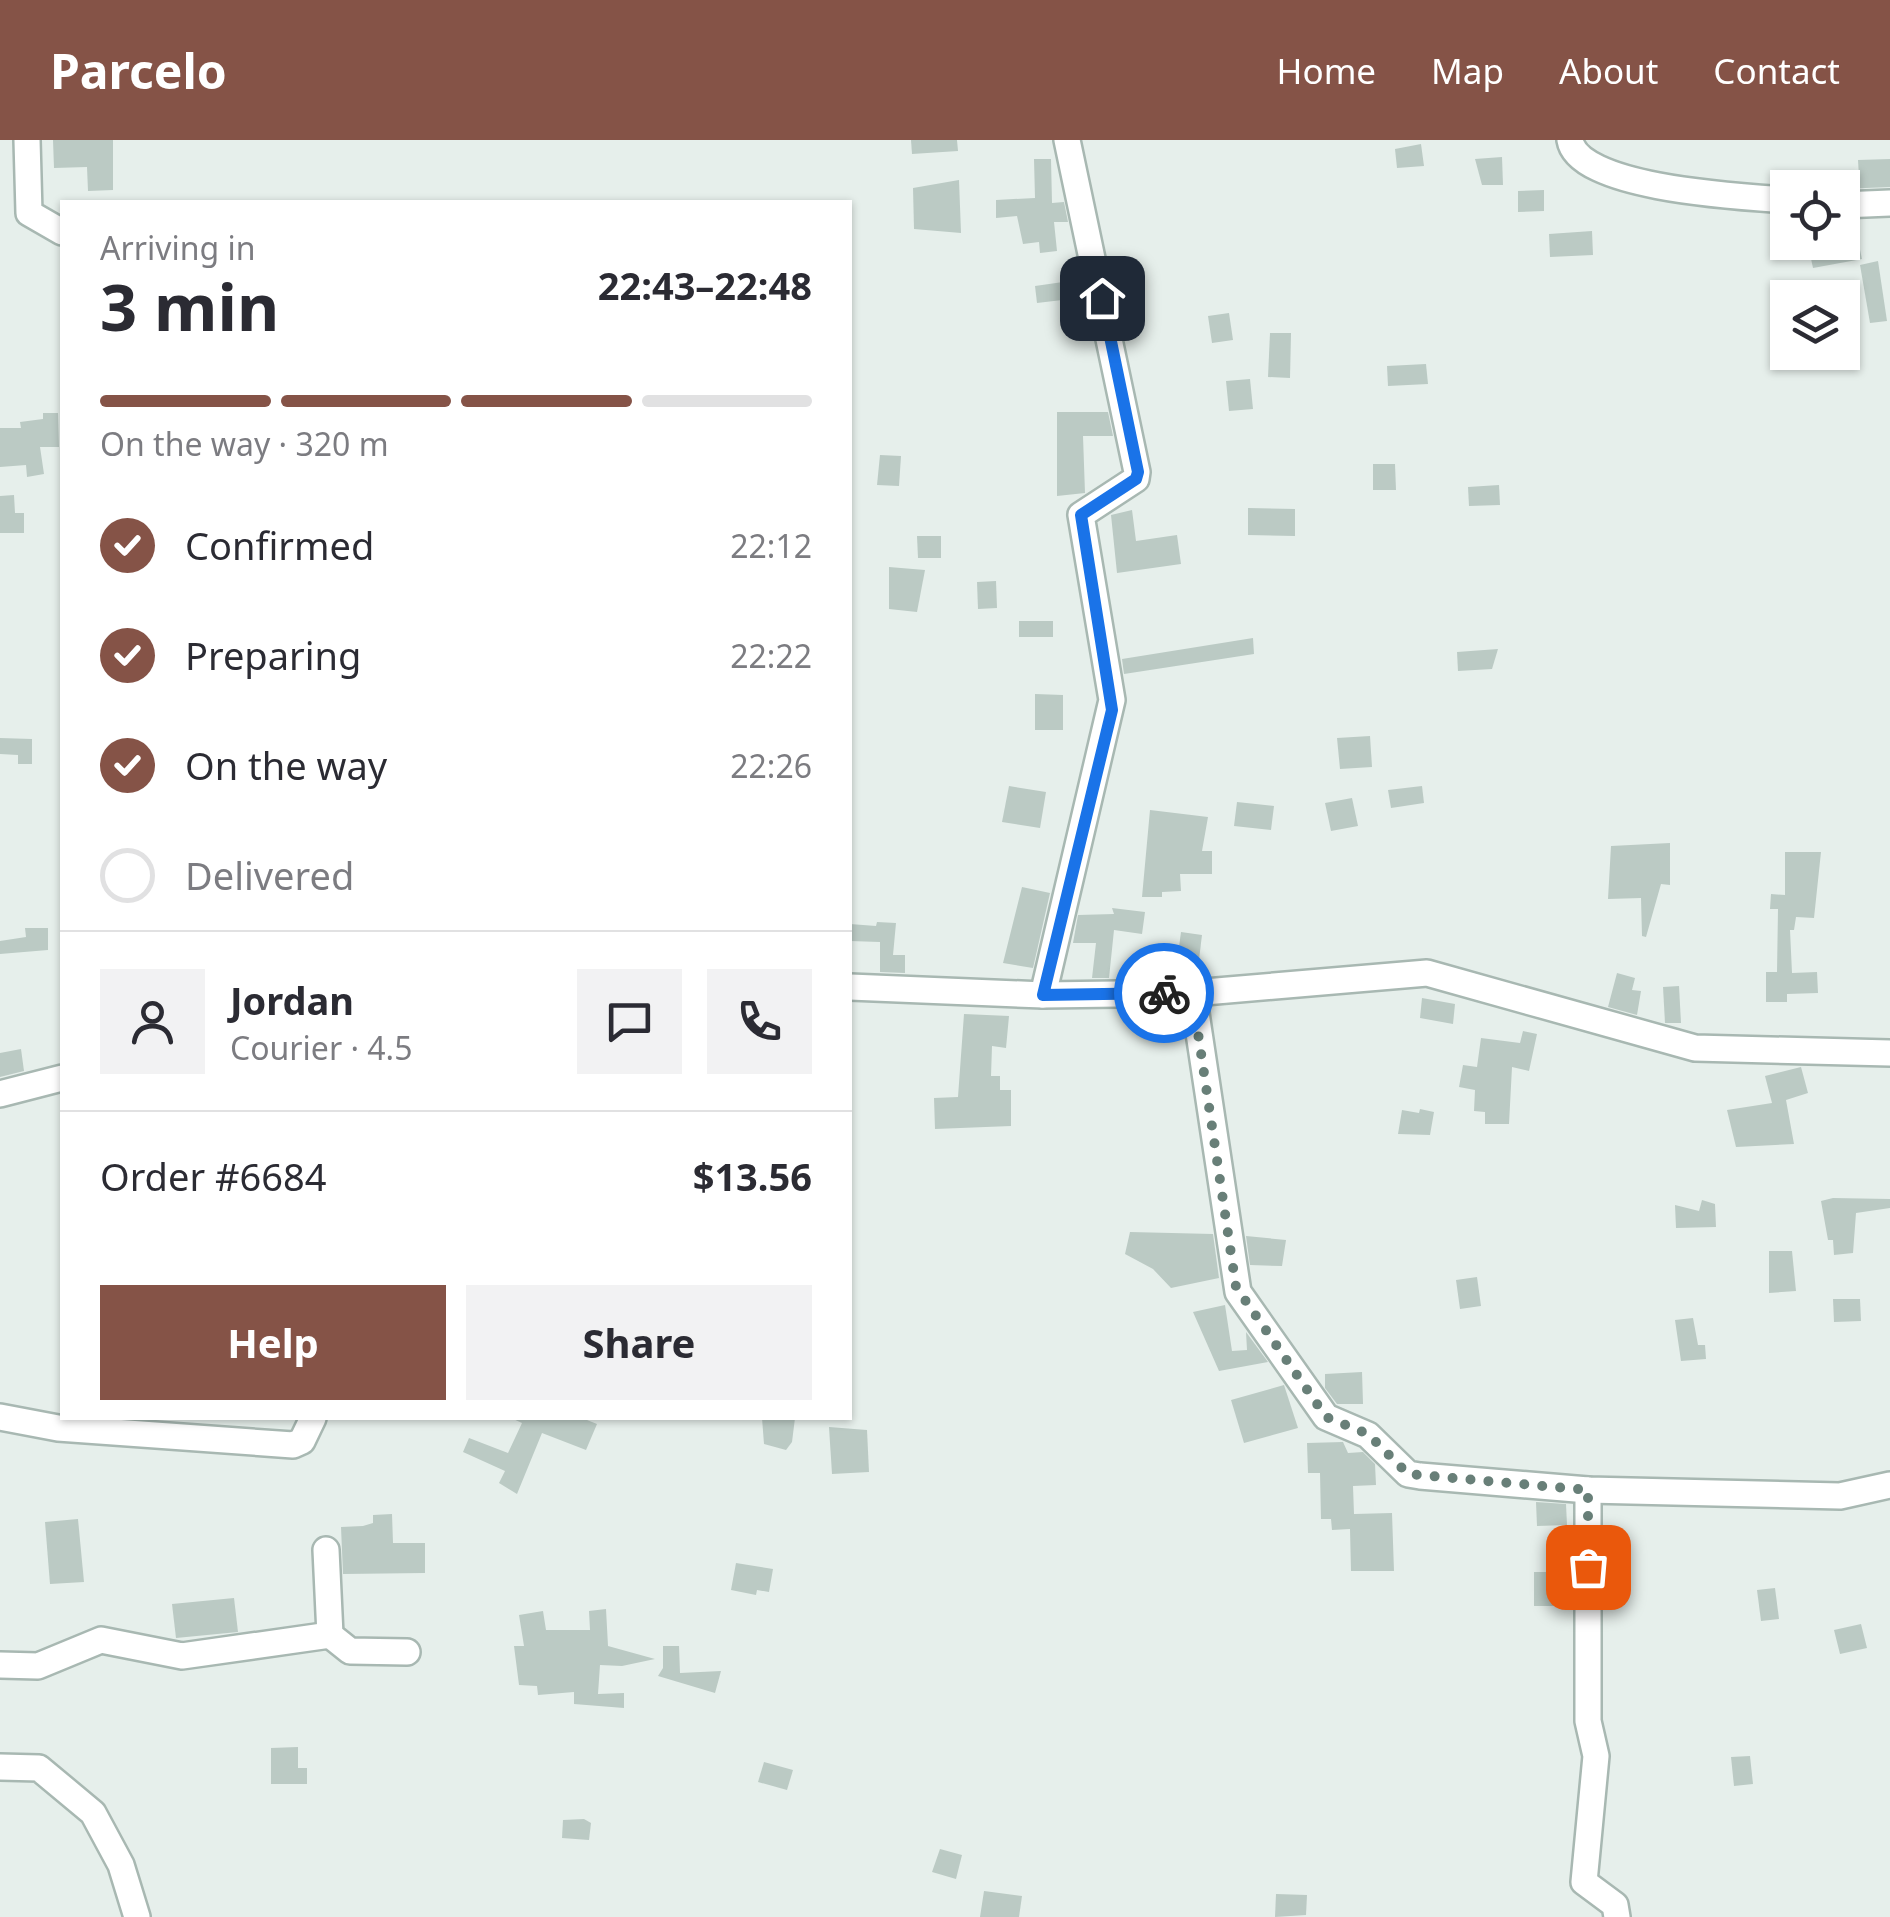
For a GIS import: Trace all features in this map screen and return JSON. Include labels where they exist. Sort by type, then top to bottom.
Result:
[{"type":"street","points":[[27,140],[28,214],[60,231]]},
{"type":"street","points":[[1043,995],[1112,710],[1081,515],[1136,479],[1138,472],[1067,140]]},
{"type":"street","points":[[1570,140],[1577,155],[1618,179],[1770,198]]},
{"type":"street","points":[[1860,205],[1890,204]]},
{"type":"street","points":[[852,987],[1043,995],[1192,993],[1427,973],[1696,1048],[1890,1053]]},
{"type":"street","points":[[1192,993],[1236,1287],[1326,1417],[1368,1434],[1408,1474],[1588,1490],[1840,1496],[1890,1485]]},
{"type":"street","points":[[0,1094],[60,1079]]},
{"type":"street","points":[[0,1416],[58,1428],[293,1445],[302,1442],[312,1420]]},
{"type":"street","points":[[1588,1490],[1588,1721],[1596,1756],[1584,1882],[1615,1905],[1616,1917]]},
{"type":"street","points":[[326,1550],[330,1635]]},
{"type":"street","points":[[0,1665],[38,1666],[101,1640],[182,1656],[330,1635],[350,1651],[407,1652]]},
{"type":"street","points":[[0,1767],[39,1768],[93,1812],[121,1866],[136,1917]]},
{"type":"building","points":[[53,140],[113,140],[113,190],[88,191],[87,167],[54,168]]},
{"type":"building","points":[[911,140],[957,140],[958,151],[912,154]]},
{"type":"building","points":[[1421,144],[1424,166],[1397,168],[1395,149]]},
{"type":"building","points":[[1502,157],[1503,185],[1482,185],[1475,159]]},
{"type":"building","points":[[1034,159],[1051,159],[1052,203],[1064,202],[1068,222],[1054,222],[1057,251],[1040,253],[1039,242],[1023,244],[1017,216],[996,218],[996,200],[1035,198]]},
{"type":"building","points":[[1890,159],[1890,187],[1860,188],[1858,160]]},
{"type":"building","points":[[959,180],[961,233],[914,229],[913,188]]},
{"type":"building","points":[[1544,190],[1544,211],[1518,212],[1518,191]]},
{"type":"building","points":[[1592,231],[1593,255],[1550,257],[1549,234]]},
{"type":"building","points":[[1811,260],[1857,260],[1813,268]]},
{"type":"building","points":[[1878,261],[1887,321],[1870,323],[1860,265]]},
{"type":"building","points":[[1077,280],[1079,298],[1037,303],[1035,286]]},
{"type":"building","points":[[1229,313],[1233,340],[1212,343],[1208,316]]},
{"type":"building","points":[[1270,333],[1291,333],[1290,378],[1268,377]]},
{"type":"building","points":[[1426,364],[1428,384],[1388,386],[1387,366]]},
{"type":"building","points":[[1250,379],[1253,409],[1229,411],[1226,381]]},
{"type":"building","points":[[1057,412],[1108,412],[1113,436],[1083,436],[1085,493],[1057,496]]},
{"type":"building","points":[[43,413],[58,413],[59,447],[40,447],[44,474],[27,477],[26,465],[0,467],[0,428],[21,428],[20,422],[43,419]]},
{"type":"building","points":[[880,455],[901,456],[899,486],[877,485]]},
{"type":"building","points":[[1373,464],[1395,464],[1396,490],[1373,490]]},
{"type":"building","points":[[1499,485],[1500,505],[1469,506],[1468,487]]},
{"type":"building","points":[[14,495],[15,513],[24,513],[24,533],[0,533],[0,496]]},
{"type":"building","points":[[1248,508],[1295,509],[1295,536],[1248,535]]},
{"type":"building","points":[[1132,510],[1136,541],[1177,535],[1181,564],[1117,573],[1111,515]]},
{"type":"building","points":[[917,536],[941,536],[941,558],[918,558]]},
{"type":"building","points":[[889,567],[925,570],[917,612],[889,609]]},
{"type":"building","points":[[996,581],[997,608],[978,609],[977,582]]},
{"type":"building","points":[[1019,621],[1053,621],[1053,637],[1019,637]]},
{"type":"building","points":[[1253,638],[1254,654],[1124,674],[1122,659]]},
{"type":"building","points":[[1498,649],[1492,669],[1458,671],[1457,652]]},
{"type":"building","points":[[1035,694],[1063,695],[1063,730],[1035,730]]},
{"type":"building","points":[[1370,736],[1372,767],[1340,769],[1337,738]]},
{"type":"building","points":[[0,738],[32,739],[32,764],[18,764],[18,755],[0,754]]},
{"type":"building","points":[[1009,786],[1046,792],[1040,828],[1002,822]]},
{"type":"building","points":[[1422,786],[1424,803],[1391,808],[1388,790]]},
{"type":"building","points":[[1352,798],[1358,826],[1331,831],[1325,803]]},
{"type":"building","points":[[1237,802],[1274,806],[1271,830],[1234,826]]},
{"type":"building","points":[[1150,810],[1208,817],[1202,851],[1212,851],[1212,874],[1180,874],[1181,891],[1162,892],[1162,897],[1142,897]]},
{"type":"building","points":[[1670,843],[1670,885],[1661,884],[1646,937],[1642,936],[1641,898],[1608,899],[1611,846]]},
{"type":"building","points":[[1785,852],[1821,852],[1814,918],[1796,917],[1794,930],[1790,930],[1792,973],[1817,972],[1818,993],[1787,994],[1787,1002],[1766,1002],[1766,972],[1777,972],[1778,909],[1770,909],[1771,894],[1785,895]]},
{"type":"building","points":[[1022,887],[1050,893],[1033,968],[1003,963]]},
{"type":"building","points":[[1112,908],[1145,912],[1142,934],[1114,930],[1109,978],[1092,978],[1096,943],[1073,943],[1078,915],[1114,914]]},
{"type":"building","points":[[877,922],[896,923],[893,955],[905,955],[905,973],[880,972],[880,942],[852,941],[852,924],[876,926]]},
{"type":"building","points":[[25,928],[48,928],[48,950],[0,954],[0,941],[26,937]]},
{"type":"building","points":[[1181,932],[1202,935],[1197,976],[1175,977]]},
{"type":"building","points":[[1617,973],[1635,978],[1632,990],[1641,991],[1637,1015],[1608,1007]]},
{"type":"building","points":[[1679,986],[1681,1023],[1665,1023],[1663,987]]},
{"type":"building","points":[[1422,998],[1455,1004],[1453,1024],[1420,1018]]},
{"type":"building","points":[[964,1014],[1009,1016],[1006,1048],[992,1046],[991,1076],[1000,1076],[1000,1090],[1011,1090],[1011,1126],[935,1129],[934,1098],[958,1097]]},
{"type":"building","points":[[1523,1031],[1537,1034],[1529,1071],[1512,1067],[1509,1124],[1485,1124],[1485,1112],[1474,1111],[1475,1090],[1459,1087],[1463,1065],[1477,1067],[1481,1038],[1520,1043]]},
{"type":"building","points":[[21,1049],[24,1071],[0,1077],[0,1053]]},
{"type":"building","points":[[1801,1067],[1808,1093],[1786,1100],[1794,1144],[1736,1147],[1727,1110],[1772,1103],[1765,1076]]},
{"type":"building","points":[[1420,1109],[1434,1112],[1430,1135],[1398,1134],[1402,1110],[1419,1113]]},
{"type":"building","points":[[1890,1199],[1890,1208],[1856,1213],[1853,1253],[1834,1255],[1833,1240],[1828,1240],[1821,1201]]},
{"type":"building","points":[[1702,1200],[1715,1204],[1716,1227],[1676,1228],[1675,1205],[1699,1211]]},
{"type":"building","points":[[1130,1232],[1213,1234],[1219,1278],[1171,1288],[1153,1269],[1125,1254]]},
{"type":"building","points":[[1246,1236],[1286,1240],[1282,1266],[1250,1265]]},
{"type":"building","points":[[1769,1251],[1792,1251],[1796,1291],[1769,1293]]},
{"type":"building","points":[[1477,1277],[1481,1306],[1460,1309],[1456,1280]]},
{"type":"building","points":[[1833,1299],[1860,1299],[1861,1321],[1834,1322]]},
{"type":"building","points":[[1225,1305],[1232,1351],[1247,1350],[1246,1332],[1268,1362],[1219,1371],[1193,1312]]},
{"type":"building","points":[[1693,1318],[1698,1345],[1705,1345],[1706,1359],[1681,1361],[1675,1320]]},
{"type":"building","points":[[1362,1372],[1363,1404],[1337,1404],[1325,1388],[1325,1374]]},
{"type":"building","points":[[1284,1385],[1298,1428],[1244,1443],[1231,1400]]},
{"type":"building","points":[[515,1420],[587,1420],[597,1424],[586,1450],[542,1433],[517,1494],[499,1483],[505,1471],[463,1452],[469,1438],[508,1453],[522,1423]]},
{"type":"building","points":[[762,1420],[795,1420],[792,1442],[786,1450],[764,1444]]},
{"type":"building","points":[[829,1427],[867,1430],[869,1472],[832,1474]]},
{"type":"building","points":[[1343,1442],[1348,1453],[1363,1452],[1375,1464],[1376,1485],[1353,1486],[1354,1514],[1392,1513],[1394,1571],[1351,1571],[1350,1529],[1332,1530],[1331,1519],[1321,1519],[1320,1473],[1308,1473],[1307,1443]]},
{"type":"building","points":[[1536,1502],[1566,1504],[1567,1525],[1537,1526]]},
{"type":"building","points":[[392,1514],[393,1543],[425,1543],[425,1573],[343,1574],[341,1527],[363,1526],[373,1523],[373,1515]]},
{"type":"building","points":[[78,1519],[84,1582],[50,1584],[45,1522]]},
{"type":"building","points":[[736,1563],[773,1569],[769,1592],[757,1590],[756,1595],[731,1590]]},
{"type":"building","points":[[1534,1572],[1572,1572],[1572,1606],[1534,1606]]},
{"type":"building","points":[[1775,1588],[1779,1619],[1761,1621],[1757,1590]]},
{"type":"building","points":[[234,1598],[238,1632],[176,1638],[172,1604]]},
{"type":"building","points":[[606,1609],[608,1646],[655,1659],[622,1666],[600,1665],[598,1694],[624,1693],[624,1708],[574,1704],[574,1692],[538,1695],[537,1686],[519,1685],[514,1646],[524,1646],[519,1615],[543,1611],[546,1630],[590,1630],[589,1611]]},
{"type":"building","points":[[1861,1624],[1867,1648],[1840,1654],[1834,1630]]},
{"type":"building","points":[[663,1646],[679,1646],[680,1673],[721,1671],[715,1693],[658,1676],[663,1668]]},
{"type":"building","points":[[298,1747],[298,1768],[307,1768],[307,1784],[271,1784],[271,1748]]},
{"type":"building","points":[[1750,1756],[1753,1784],[1734,1786],[1731,1757]]},
{"type":"building","points":[[764,1762],[793,1770],[787,1790],[758,1782]]},
{"type":"building","points":[[584,1819],[591,1823],[589,1840],[562,1838],[563,1820]]},
{"type":"building","points":[[940,1849],[962,1855],[956,1879],[932,1872]]},
{"type":"building","points":[[984,1891],[1022,1896],[1019,1917],[980,1917]]},
{"type":"building","points":[[1276,1894],[1307,1895],[1306,1915],[1275,1917]]},
{"type":"way so far","points":[[1164,993],[1192,993],[1236,1287],[1326,1417],[1368,1434],[1408,1474],[1588,1490],[1588,1567]]},
{"type":"route","points":[[1102,298],[1138,472],[1136,479],[1084,509],[1081,515],[1112,710],[1043,995],[1164,993]]}]
